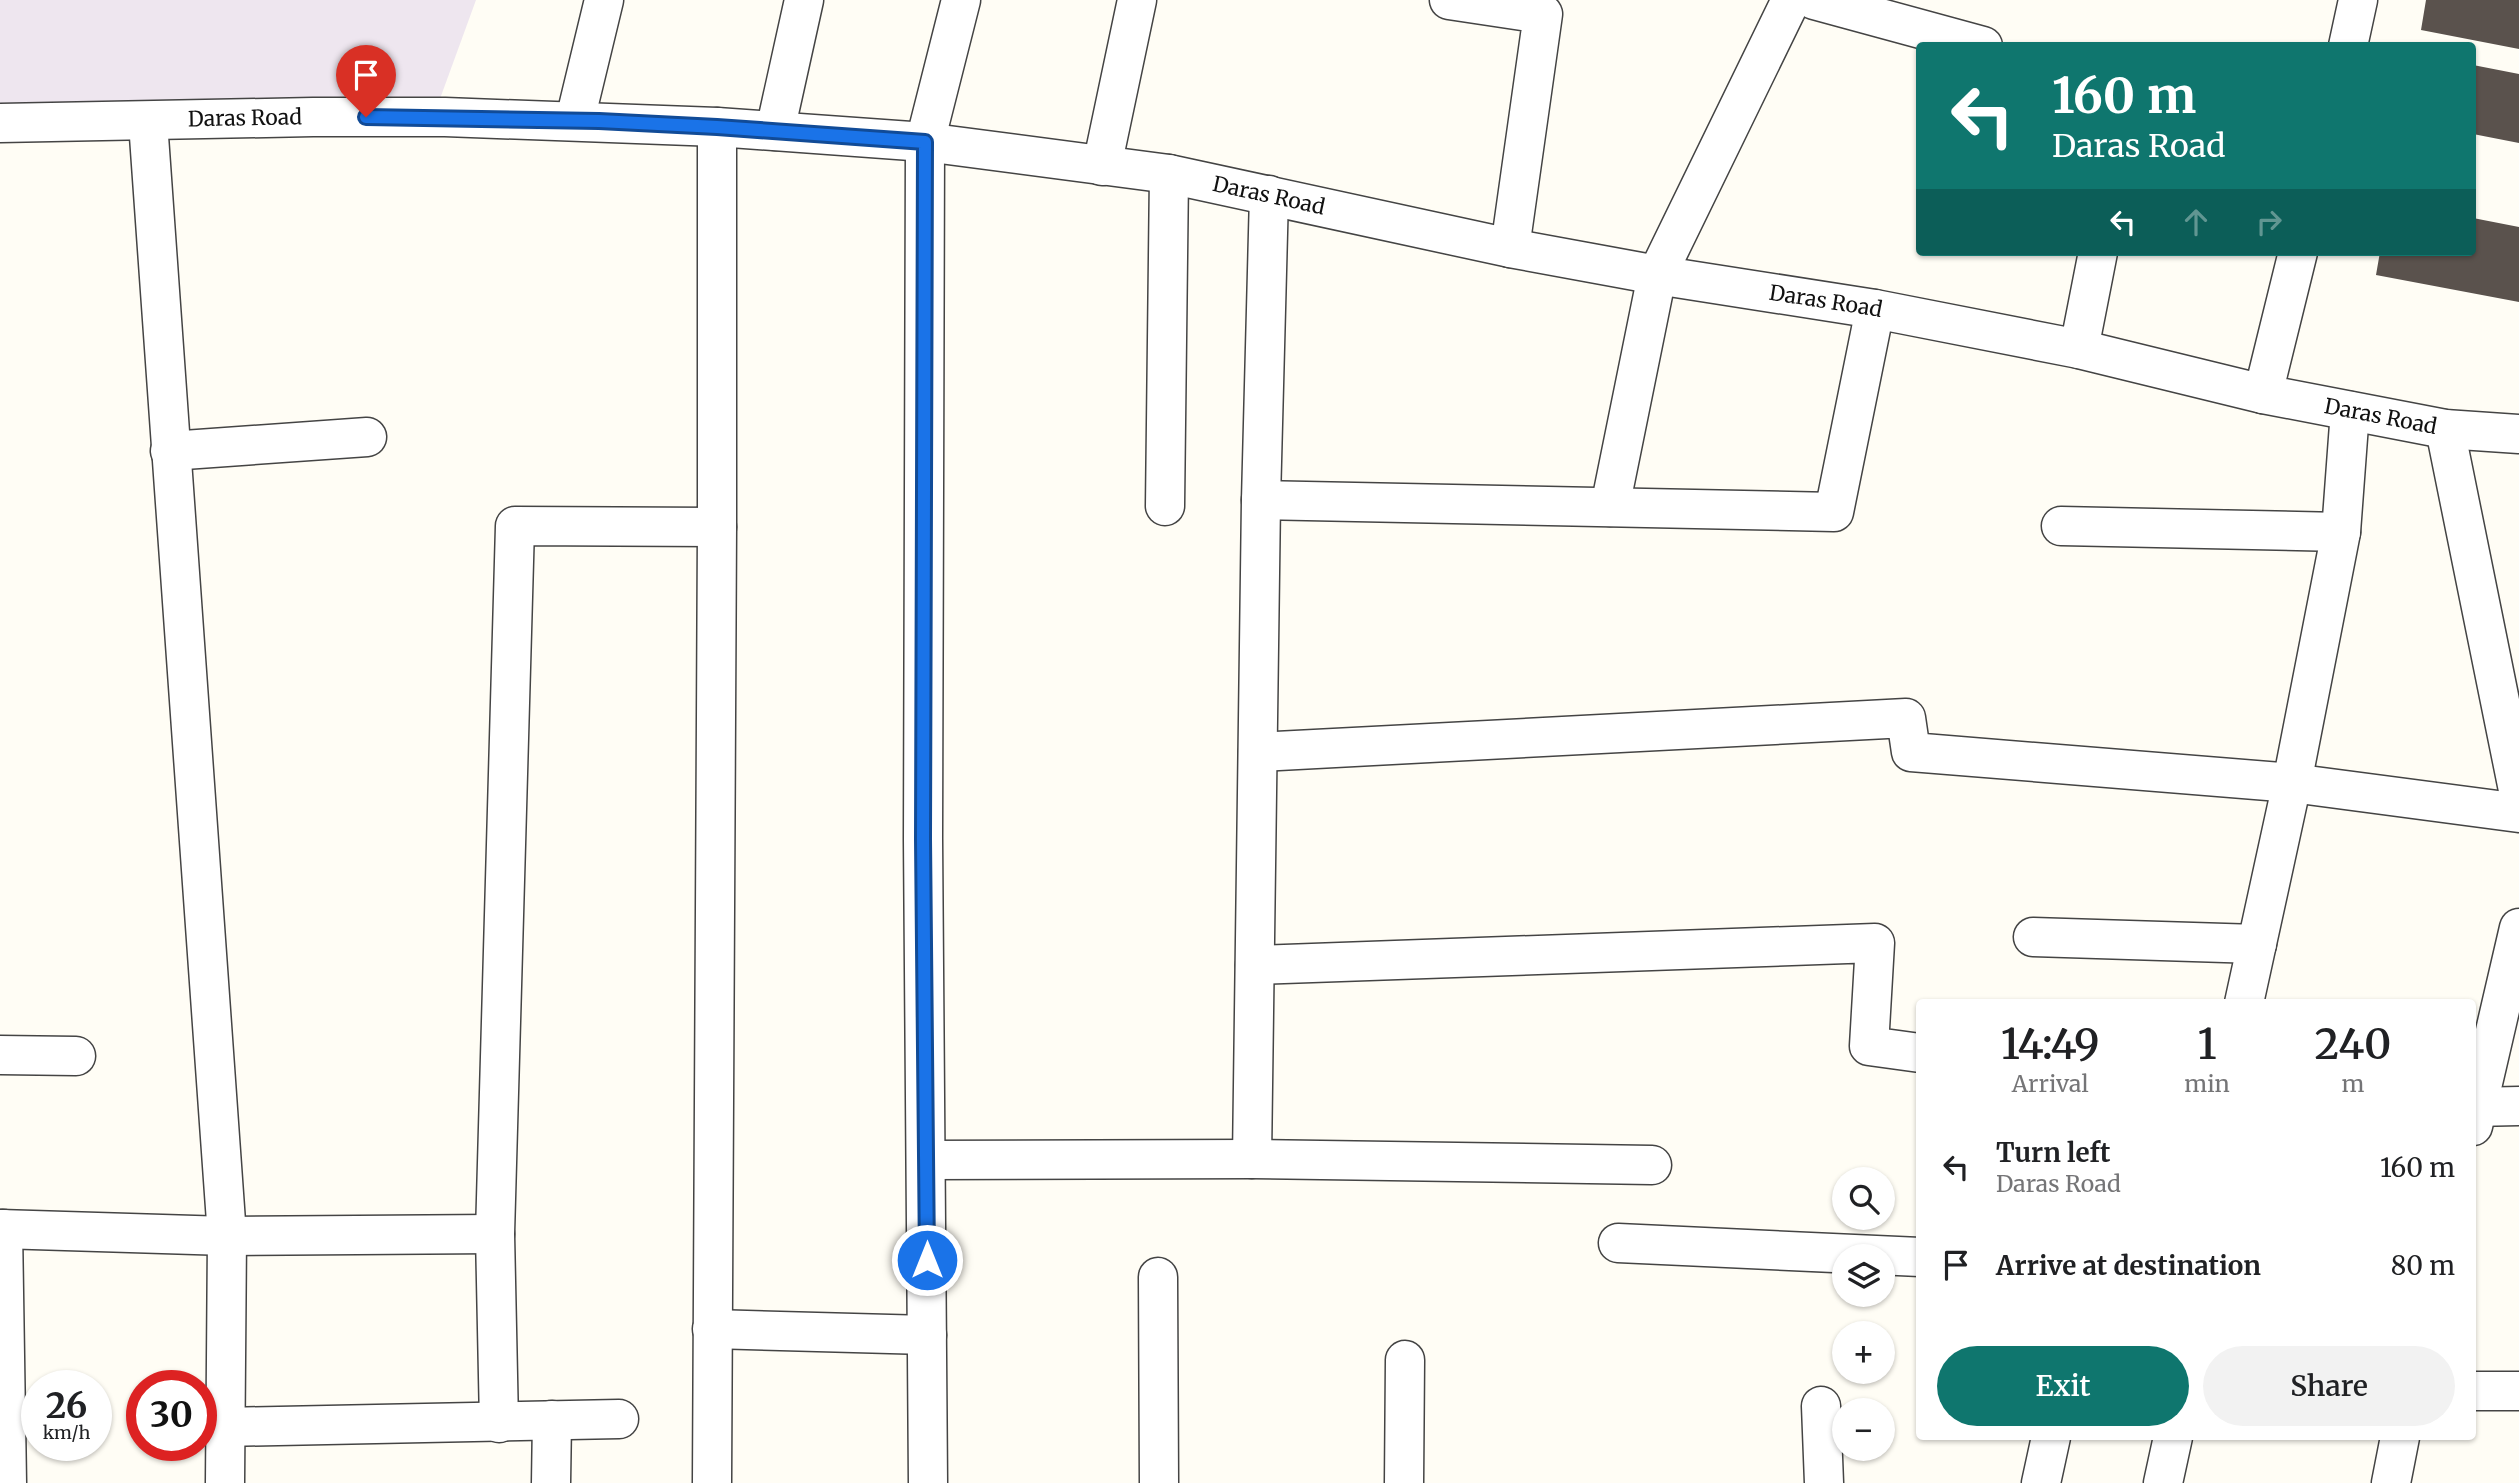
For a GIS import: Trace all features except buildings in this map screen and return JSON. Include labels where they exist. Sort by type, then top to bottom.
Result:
[{"type":"street","points":[[575,120],[604,0]]},
{"type":"street","points":[[775,131],[804,0]]},
{"type":"street","points":[[928,1483],[923,853],[925,142],[961,0]]},
{"type":"street","points":[[1102,166],[1137,0]]},
{"type":"street","points":[[1449,0],[1543,14],[1510,248]]},
{"type":"street","points":[[1610,508],[1657,275],[1791,0]]},
{"type":"street","points":[[1814,0],[1968,42]]},
{"type":"street","points":[[2349,42],[2358,0]]},
{"type":"street","name":"Daras Road","points":[[0,123],[313,117],[575,120],[925,142],[1169,174],[1510,248],[1657,275],[1875,309],[2079,349],[2263,394],[2350,411],[2445,429],[2519,434]]},
{"type":"street","points":[[148,122],[226,1236],[225,1483]]},
{"type":"street","points":[[712,1483],[717,127]]},
{"type":"street","points":[[1165,506],[1169,174]]},
{"type":"street","points":[[1252,1159],[1261,500],[1269,195]]},
{"type":"street","points":[[2079,349],[2097,256]]},
{"type":"street","points":[[2263,394],[2297,256]]},
{"type":"street","points":[[1261,500],[1834,512],[1875,309]]},
{"type":"street","points":[[2245,999],[2292,783],[2341,532],[2350,411]]},
{"type":"street","points":[[2445,429],[2519,795]]},
{"type":"street","points":[[170,451],[367,437]]},
{"type":"street","points":[[499,1423],[495,1234],[515,526],[717,527]]},
{"type":"street","points":[[2062,526],[2341,532]]},
{"type":"street","points":[[1258,752],[1906,718],[1911,752],[2292,783],[2519,813]]},
{"type":"street","points":[[2476,1106],[2519,928]]},
{"type":"street","points":[[2033,937],[2257,944]]},
{"type":"street","points":[[1255,965],[1875,943],[1870,1045],[1916,1052]]},
{"type":"street","points":[[0,1055],[76,1056]]},
{"type":"street","points":[[2476,1114],[2519,1106]]},
{"type":"street","points":[[926,1160],[1252,1159],[1652,1165]]},
{"type":"street","points":[[7,1483],[1,1229],[226,1236],[495,1234]]},
{"type":"street","points":[[1618,1244],[1916,1257]]},
{"type":"street","points":[[1158,1277],[1159,1483]]},
{"type":"street","points":[[712,1329],[927,1335]]},
{"type":"street","points":[[1404,1483],[1405,1360]]},
{"type":"street","points":[[2476,1391],[2519,1391]]},
{"type":"street","points":[[1821,1406],[1824,1483]]},
{"type":"street","points":[[225,1427],[619,1419]]},
{"type":"street","points":[[551,1483],[552,1420]]},
{"type":"street","points":[[2041,1483],[2050,1440]]},
{"type":"street","points":[[2164,1483],[2172,1440]]},
{"type":"street","points":[[2390,1483],[2399,1440]]},
{"type":"shaded area","points":[[0,0],[476,0],[437,107],[0,126]]},
{"type":"route","points":[[366,117],[599,121],[925,142],[923,839],[927,1260]]}]
